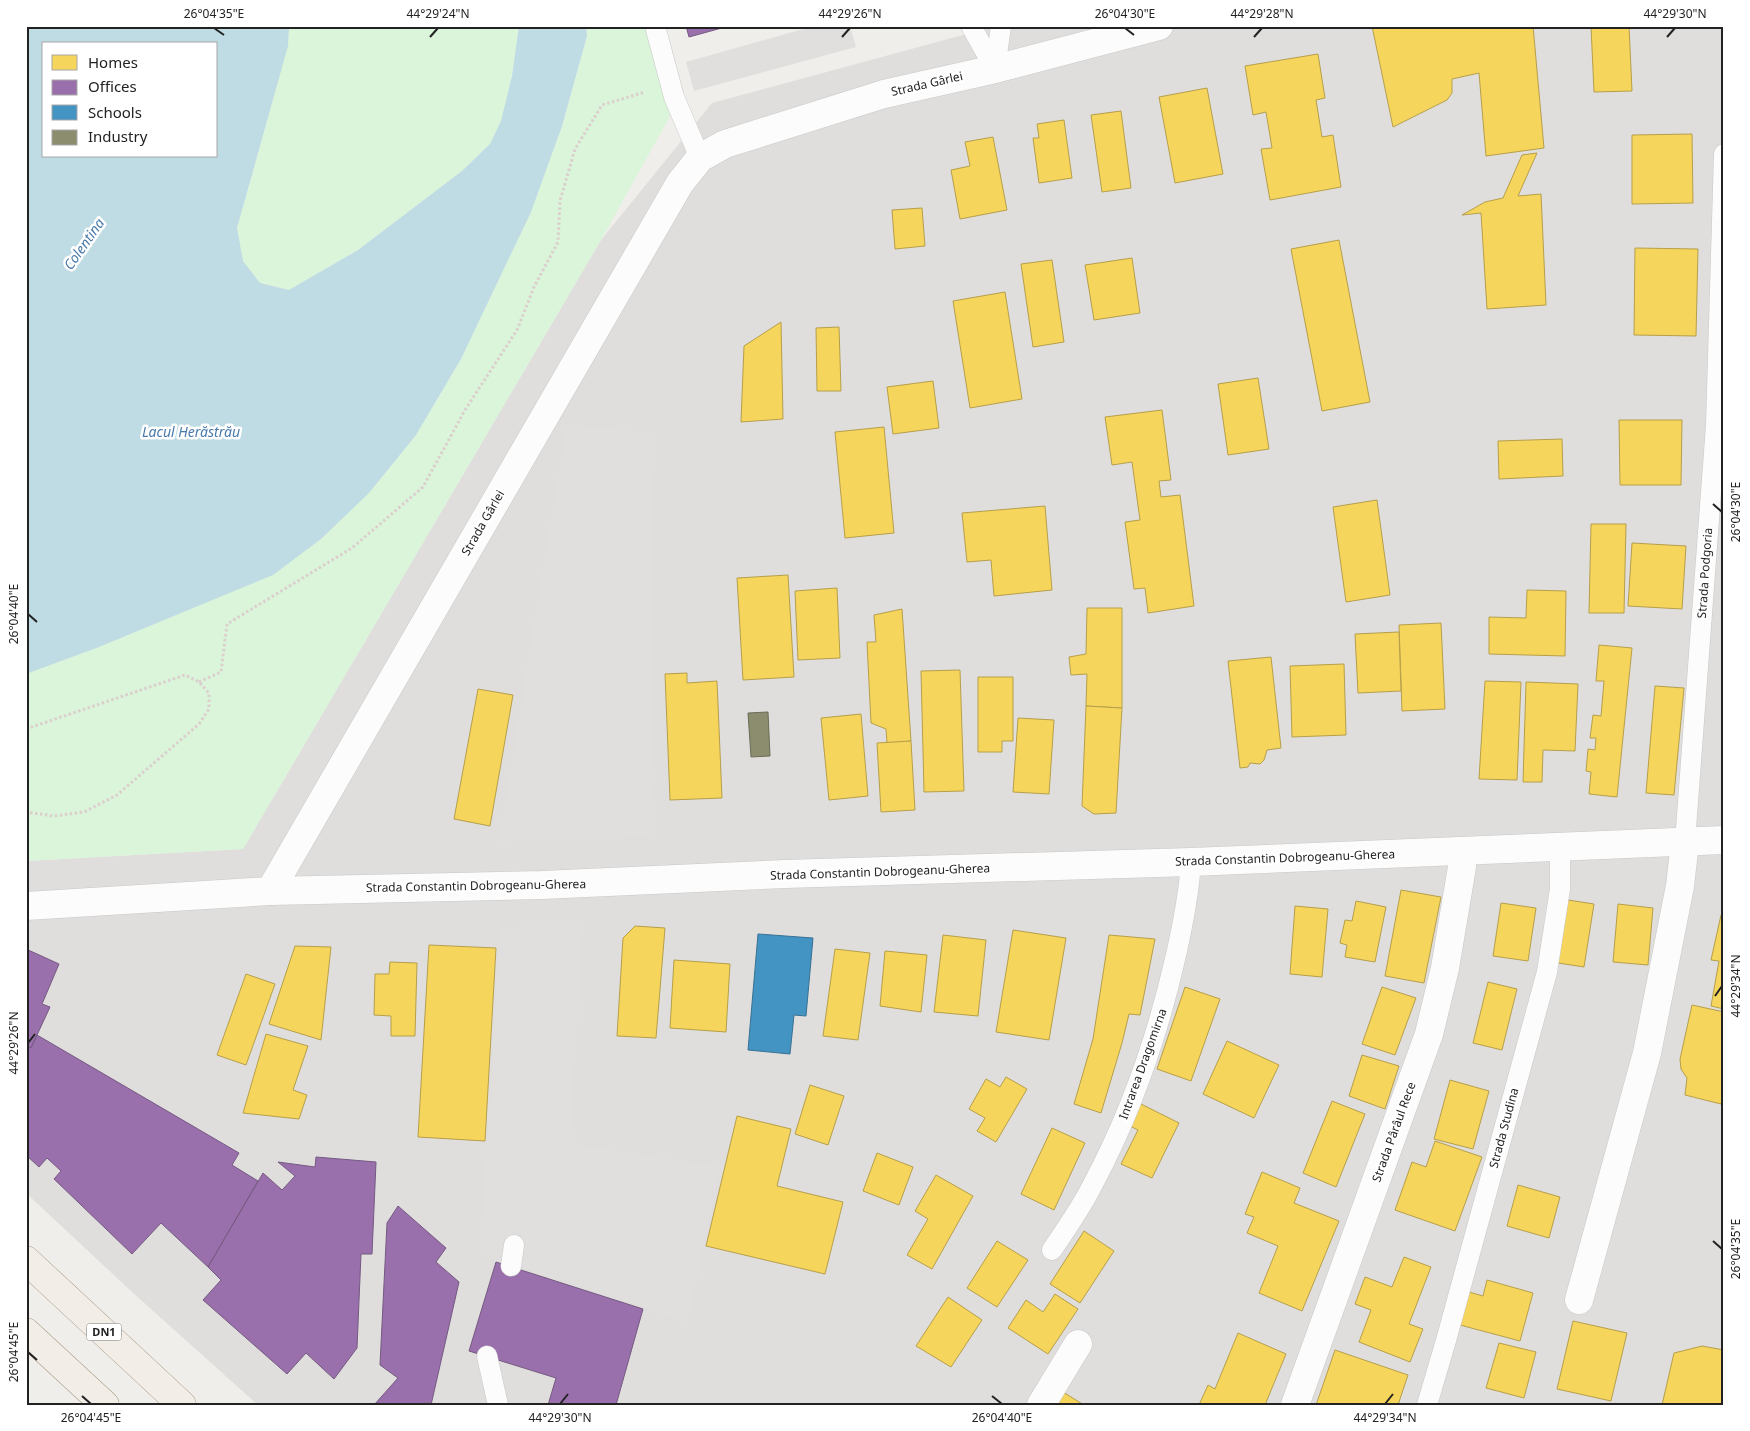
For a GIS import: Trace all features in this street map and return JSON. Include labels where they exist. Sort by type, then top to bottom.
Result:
[{"type":"main road","name":"DN1","points":[[26,1260],[182,1405]]},
{"type":"main road","points":[[26,1332],[105,1405]]},
{"type":"street","name":"Strada Gârlei","points":[[270,890],[680,183],[700,158],[725,144],[884,94],[995,69],[1159,26]]},
{"type":"street","name":"Strada Constantin Dobrogeanu-Gherea","points":[[30,907],[270,890],[542,885],[795,874],[1191,862],[1724,840]]},
{"type":"street","points":[[1580,1300],[1647,1053],[1680,886],[1686,842]]},
{"type":"street","name":"Strada Pârâul Rece","points":[[1295,1405],[1429,1034],[1445,968],[1462,867],[1462,851]]},
{"type":"street","points":[[1041,1405],[1078,1344]]},
{"type":"lane","points":[[655,26],[670,85],[700,158]]},
{"type":"lane","points":[[971,26],[995,69]]},
{"type":"lane","points":[[995,69],[1001,26]]},
{"type":"lane","name":"Strada Podgoria","points":[[1686,842],[1716,424],[1724,154]]},
{"type":"lane","name":"Strada Studina","points":[[1427,1405],[1547,972],[1560,889],[1560,847]]},
{"type":"lane","name":"Intrarea Dragomirna","points":[[1052,1250],[1092,1187],[1123,1122],[1146,1064],[1165,1002],[1186,906],[1191,862]]},
{"type":"lane","points":[[511,1266],[514,1245]]},
{"type":"lane","points":[[487,1356],[498,1405]]},
{"type":"path","points":[[199,682],[221,672],[227,624],[352,548],[423,488],[465,410],[517,330],[534,287],[558,242],[560,201],[575,149],[602,105],[670,85]]},
{"type":"path","points":[[26,729],[185,675],[199,682],[209,693],[209,709],[199,724],[117,795],[84,812],[54,816],[26,812]]},
{"type":"shaded area","points":[[814,26],[850,26],[856,47],[694,91],[686,62]]},
{"type":"shaded area","points":[[996,26],[1724,26],[1724,1405],[258,1405],[132,1292],[26,1193],[26,861],[243,849],[601,240],[712,103]]},
{"type":"shaded area","points":[[567,424],[655,434],[649,837],[499,841]]},
{"type":"shaded area","points":[[583,926],[569,1144],[720,1167],[687,1322],[496,1259],[480,1245],[501,928]]},
{"type":"green space","points":[[289,26],[519,26],[512,76],[501,121],[490,144],[462,171],[358,250],[289,290],[260,283],[243,261],[237,228],[288,46]]},
{"type":"green space","points":[[586,26],[655,26],[674,97],[669,118],[601,240],[243,849],[26,861],[26,674],[99,647],[272,575],[321,539],[369,493],[416,435],[461,359],[531,212],[562,126],[587,36]]},
{"type":"water","name":"Lacul Herăstrău","points":[[26,26],[289,26],[288,46],[237,228],[243,261],[260,283],[289,290],[358,250],[462,171],[490,144],[501,121],[512,76],[519,26],[586,26],[587,36],[562,126],[531,212],[461,359],[416,435],[369,493],[321,539],[273,575],[99,647],[26,674]]},
{"type":"building: Homes","points":[[1372,26],[1533,26],[1544,148],[1486,156],[1479,73],[1452,79],[1452,93],[1447,100],[1393,127]]},
{"type":"building: Homes","points":[[1591,26],[1629,26],[1632,91],[1594,92]]},
{"type":"building: Homes","points":[[1318,54],[1325,98],[1316,100],[1322,137],[1333,135],[1341,187],[1270,200],[1261,149],[1272,148],[1266,112],[1253,115],[1245,66]]},
{"type":"building: Homes","points":[[1207,88],[1223,174],[1175,183],[1159,97]]},
{"type":"building: Homes","points":[[1121,111],[1131,188],[1102,192],[1091,115]]},
{"type":"building: Homes","points":[[1064,120],[1072,178],[1039,183],[1033,138],[1039,138],[1037,124]]},
{"type":"building: Homes","points":[[1692,134],[1693,203],[1632,204],[1632,135]]},
{"type":"building: Homes","points":[[993,137],[1007,210],[960,219],[951,170],[970,166],[965,142]]},
{"type":"building: Homes","points":[[1537,153],[1518,196],[1541,194],[1546,305],[1487,309],[1481,213],[1462,215],[1485,202],[1503,198],[1522,155]]},
{"type":"building: Homes","points":[[922,208],[925,246],[895,249],[892,210]]},
{"type":"building: Homes","points":[[1339,240],[1370,402],[1322,411],[1291,249]]},
{"type":"building: Homes","points":[[1635,248],[1698,249],[1696,336],[1634,335]]},
{"type":"building: Homes","points":[[1132,258],[1140,313],[1094,320],[1085,265]]},
{"type":"building: Homes","points":[[1052,260],[1064,342],[1033,347],[1021,264]]},
{"type":"building: Homes","points":[[1005,292],[1022,399],[970,408],[953,301]]},
{"type":"building: Homes","points":[[781,322],[783,419],[741,422],[744,346]]},
{"type":"building: Homes","points":[[839,327],[841,391],[817,391],[816,328]]},
{"type":"building: Homes","points":[[1258,378],[1269,449],[1228,455],[1218,384]]},
{"type":"building: Homes","points":[[933,381],[939,428],[893,434],[887,387]]},
{"type":"building: Homes","points":[[1162,410],[1171,480],[1159,481],[1161,497],[1180,495],[1194,606],[1148,613],[1145,588],[1134,589],[1125,522],[1140,520],[1132,462],[1112,465],[1105,417]]},
{"type":"building: Homes","points":[[1619,420],[1682,420],[1681,485],[1620,485]]},
{"type":"building: Homes","points":[[884,427],[894,533],[845,538],[835,432]]},
{"type":"building: Homes","points":[[1562,439],[1563,476],[1499,479],[1498,441]]},
{"type":"building: Homes","points":[[1377,500],[1390,595],[1346,602],[1333,507]]},
{"type":"building: Homes","points":[[1045,506],[1052,590],[994,596],[991,560],[967,562],[962,513]]},
{"type":"building: Homes","points":[[1591,524],[1626,524],[1624,613],[1589,613]]},
{"type":"building: Homes","points":[[1632,543],[1686,546],[1682,609],[1628,606]]},
{"type":"building: Homes","points":[[788,575],[794,677],[743,680],[737,578]]},
{"type":"building: Homes","points":[[837,588],[840,658],[798,660],[795,591]]},
{"type":"building: Homes","points":[[1527,590],[1566,591],[1565,656],[1489,654],[1489,617],[1526,618]]},
{"type":"building: Homes","points":[[1087,608],[1122,608],[1122,708],[1086,706],[1087,674],[1071,675],[1069,657],[1086,654]]},
{"type":"building: Homes","points":[[902,609],[911,741],[887,743],[886,729],[871,723],[867,642],[876,642],[874,615]]},
{"type":"building: Homes","points":[[1441,623],[1445,709],[1402,711],[1399,625]]},
{"type":"building: Homes","points":[[1399,632],[1401,691],[1358,693],[1355,634]]},
{"type":"building: Homes","points":[[1599,645],[1632,648],[1617,797],[1589,794],[1591,772],[1586,771],[1588,749],[1595,750],[1596,738],[1590,738],[1593,715],[1601,716],[1604,681],[1596,681]]},
{"type":"building: Homes","points":[[1271,657],[1281,748],[1267,750],[1264,760],[1260,764],[1250,763],[1248,767],[1240,768],[1228,661]]},
{"type":"building: Homes","points":[[1344,664],[1346,735],[1292,737],[1290,666]]},
{"type":"building: Homes","points":[[960,670],[964,791],[924,792],[921,671]]},
{"type":"building: Homes","points":[[687,673],[687,683],[717,681],[722,798],[670,800],[665,674]]},
{"type":"building: Homes","points":[[978,677],[1013,677],[1013,741],[1002,741],[1002,752],[978,752]]},
{"type":"building: Homes","points":[[1485,681],[1521,682],[1517,780],[1479,779]]},
{"type":"building: Homes","points":[[1526,682],[1578,684],[1575,751],[1543,750],[1542,782],[1523,782]]},
{"type":"building: Homes","points":[[1655,686],[1684,688],[1674,795],[1646,793]]},
{"type":"building: Homes","points":[[478,689],[513,695],[490,826],[454,819]]},
{"type":"building: Homes","points":[[1086,706],[1122,708],[1116,813],[1094,814],[1082,806]]},
{"type":"building: Homes","points":[[861,714],[868,796],[829,800],[821,718]]},
{"type":"building: Homes","points":[[1018,718],[1054,720],[1049,794],[1013,792]]},
{"type":"building: Homes","points":[[911,741],[915,810],[881,812],[877,743]]},
{"type":"building: Homes","points":[[1401,890],[1441,897],[1424,983],[1385,976]]},
{"type":"building: Homes","points":[[1568,900],[1594,904],[1584,967],[1558,963]]},
{"type":"building: Homes","points":[[1356,901],[1386,907],[1375,962],[1345,957],[1347,945],[1340,943],[1345,920],[1352,921]]},
{"type":"building: Homes","points":[[1501,903],[1536,908],[1528,961],[1493,956]]},
{"type":"building: Homes","points":[[1618,904],[1653,908],[1648,965],[1613,962]]},
{"type":"building: Homes","points":[[1295,906],[1328,909],[1322,977],[1290,974]]},
{"type":"building: Homes","points":[[1721,915],[1724,916],[1724,1009],[1711,1006],[1719,961],[1711,960]]},
{"type":"building: Homes","points":[[635,926],[665,928],[656,1038],[617,1036],[623,938]]},
{"type":"building: Homes","points":[[1013,930],[1066,938],[1049,1040],[996,1032]]},
{"type":"building: Homes","points":[[943,935],[986,940],[978,1016],[934,1012]]},
{"type":"building: Homes","points":[[1109,935],[1155,939],[1140,1015],[1129,1014],[1101,1113],[1074,1104],[1093,1039]]},
{"type":"building: Homes","points":[[429,945],[496,948],[485,1141],[418,1137]]},
{"type":"building: Homes","points":[[295,946],[331,947],[321,1040],[269,1024]]},
{"type":"building: Homes","points":[[835,949],[870,953],[858,1040],[823,1036]]},
{"type":"building: Homes","points":[[885,951],[927,955],[921,1012],[880,1006]]},
{"type":"building: Homes","points":[[674,960],[730,964],[726,1032],[670,1028]]},
{"type":"building: Homes","points":[[390,962],[417,963],[415,1036],[391,1036],[391,1016],[374,1015],[375,974],[389,974]]},
{"type":"building: Homes","points":[[246,974],[275,984],[246,1065],[217,1055]]},
{"type":"building: Homes","points":[[1488,982],[1517,989],[1502,1050],[1473,1043]]},
{"type":"building: Homes","points":[[1185,987],[1220,999],[1191,1081],[1157,1069]]},
{"type":"building: Homes","points":[[1382,987],[1416,998],[1395,1055],[1362,1044]]},
{"type":"building: Homes","points":[[1692,1005],[1724,1012],[1724,1093],[1721,1104],[1685,1095],[1687,1078],[1681,1069],[1680,1059]]},
{"type":"building: Homes","points":[[266,1034],[308,1046],[293,1090],[307,1095],[299,1119],[243,1113]]},
{"type":"building: Homes","points":[[1227,1041],[1279,1065],[1254,1118],[1203,1094]]},
{"type":"building: Homes","points":[[1362,1055],[1399,1066],[1385,1109],[1349,1096]]},
{"type":"building: Homes","points":[[1006,1077],[1027,1089],[996,1142],[977,1131],[985,1118],[969,1109],[986,1079],[1000,1087]]},
{"type":"building: Homes","points":[[1450,1080],[1489,1091],[1473,1149],[1434,1139]]},
{"type":"building: Homes","points":[[810,1085],[844,1096],[828,1145],[795,1134]]},
{"type":"building: Homes","points":[[1332,1101],[1365,1114],[1336,1187],[1303,1173]]},
{"type":"building: Homes","points":[[1139,1103],[1179,1123],[1152,1178],[1121,1164],[1138,1130],[1128,1125]]},
{"type":"building: Homes","points":[[737,1116],[791,1129],[777,1186],[843,1202],[825,1274],[706,1246]]},
{"type":"building: Homes","points":[[1052,1128],[1085,1143],[1054,1210],[1021,1194]]},
{"type":"building: Homes","points":[[1435,1141],[1482,1157],[1455,1231],[1395,1210],[1412,1162],[1426,1167]]},
{"type":"building: Homes","points":[[877,1153],[913,1167],[899,1205],[863,1191]]},
{"type":"building: Homes","points":[[1262,1172],[1300,1188],[1294,1203],[1339,1221],[1302,1311],[1259,1293],[1278,1246],[1247,1233],[1254,1217],[1245,1214]]},
{"type":"building: Homes","points":[[936,1175],[973,1196],[932,1269],[907,1255],[928,1219],[915,1211]]},
{"type":"building: Homes","points":[[1518,1185],[1560,1197],[1549,1238],[1507,1226]]},
{"type":"building: Homes","points":[[1084,1231],[1114,1251],[1080,1303],[1050,1284]]},
{"type":"building: Homes","points":[[997,1241],[1028,1260],[997,1307],[967,1288]]},
{"type":"building: Homes","points":[[1404,1257],[1431,1267],[1409,1324],[1423,1329],[1410,1362],[1359,1342],[1371,1310],[1355,1304],[1365,1277],[1392,1287]]},
{"type":"building: Homes","points":[[1487,1280],[1533,1293],[1520,1341],[1460,1325],[1469,1292],[1483,1296]]},
{"type":"building: Homes","points":[[1055,1294],[1078,1309],[1048,1354],[1008,1328],[1026,1300],[1043,1312]]},
{"type":"building: Homes","points":[[948,1297],[982,1320],[951,1367],[916,1346]]},
{"type":"building: Homes","points":[[1573,1321],[1627,1333],[1611,1401],[1557,1389]]},
{"type":"building: Homes","points":[[1238,1333],[1286,1354],[1265,1405],[1199,1405],[1208,1385],[1215,1389]]},
{"type":"building: Homes","points":[[1499,1343],[1536,1352],[1524,1398],[1486,1388]]},
{"type":"building: Homes","points":[[1702,1346],[1724,1350],[1724,1405],[1662,1405],[1674,1353]]},
{"type":"building: Homes","points":[[1335,1350],[1408,1375],[1398,1405],[1316,1405]]},
{"type":"building: Homes","points":[[1058,1389],[1084,1405],[1049,1405]]},
{"type":"building: Offices","points":[[686,26],[729,26],[689,37]]},
{"type":"building: Offices","points":[[26,949],[59,964],[42,1004],[50,1007],[31,1048],[26,1046]]},
{"type":"building: Offices","points":[[37,1035],[239,1153],[232,1165],[258,1181],[208,1267],[161,1223],[132,1254],[54,1179],[61,1171],[47,1158],[39,1167],[26,1155],[26,1046],[31,1048]]},
{"type":"building: Offices","points":[[316,1157],[376,1162],[372,1254],[361,1254],[357,1348],[334,1379],[306,1353],[287,1374],[203,1300],[221,1280],[208,1267],[263,1173],[282,1190],[295,1176],[278,1162],[315,1167]]},
{"type":"building: Offices","points":[[398,1206],[446,1248],[436,1262],[459,1282],[431,1405],[374,1405],[398,1378],[380,1365],[387,1223]]},
{"type":"building: Offices","points":[[496,1262],[643,1309],[616,1405],[548,1405],[556,1378],[469,1351]]},
{"type":"building: Schools","points":[[758,934],[813,938],[806,1016],[794,1015],[790,1054],[748,1050]]},
{"type":"building: Industry","points":[[768,712],[770,756],[751,757],[748,713]]},
{"type":"water label","name":"Colentina","points":[[84,244]]}]
